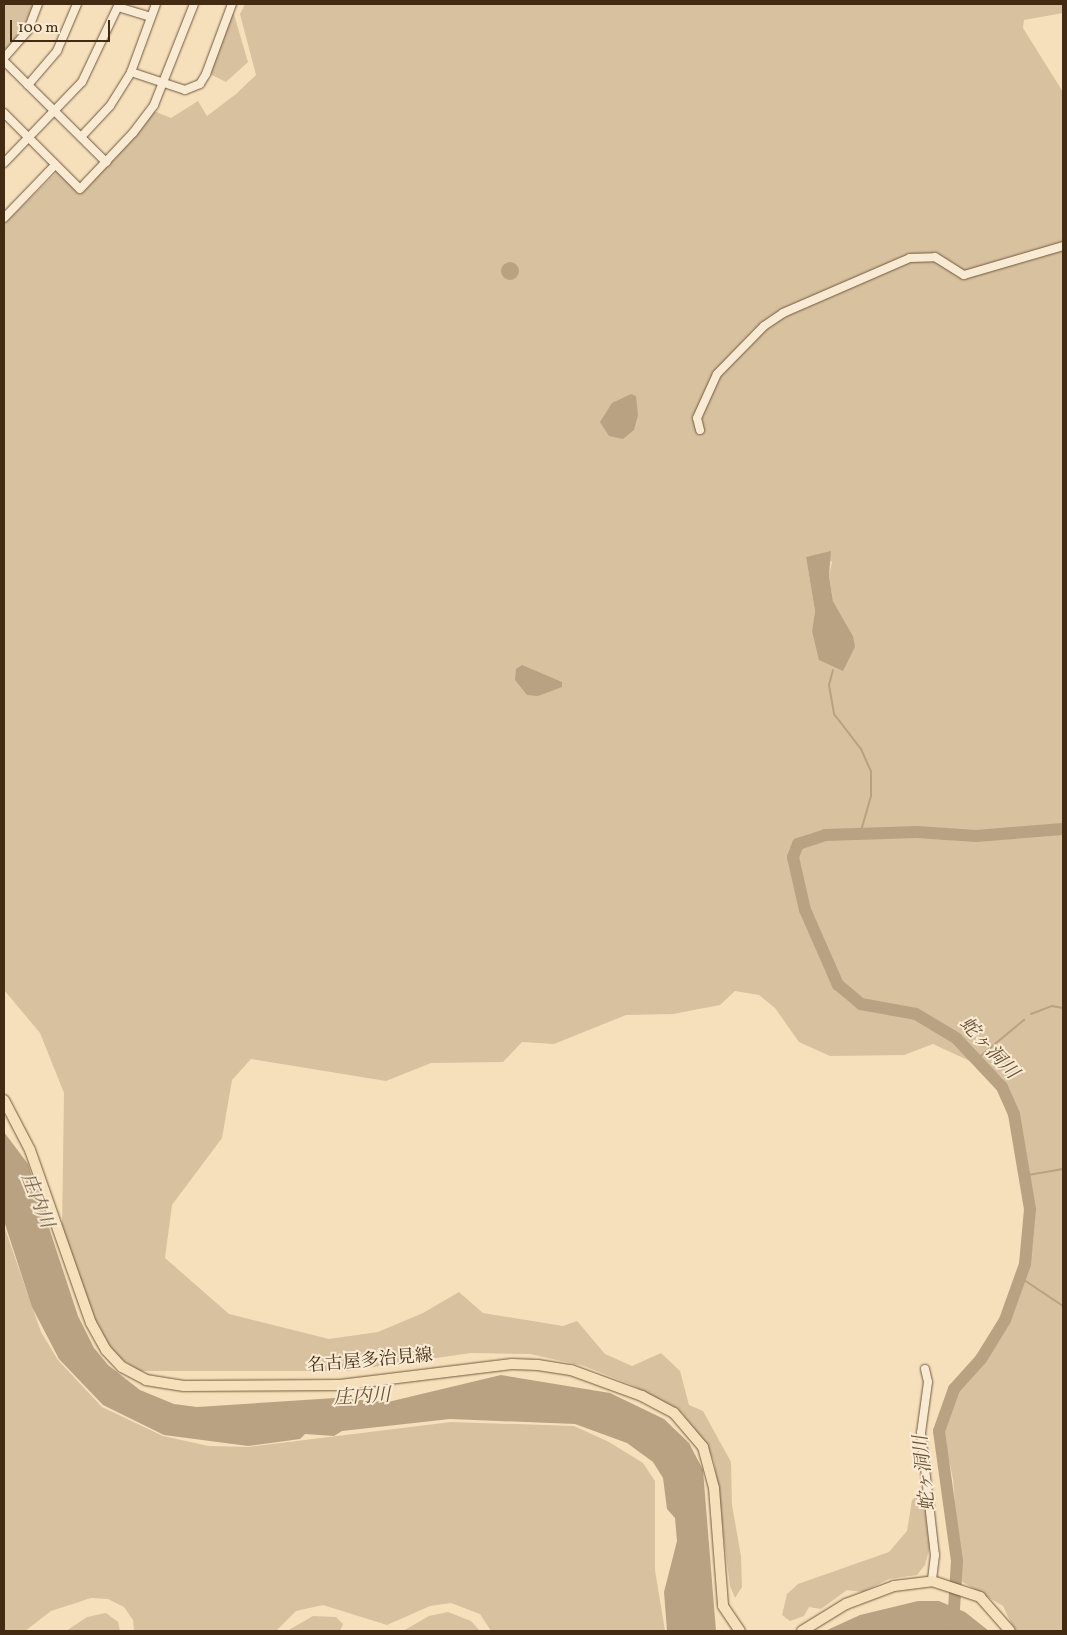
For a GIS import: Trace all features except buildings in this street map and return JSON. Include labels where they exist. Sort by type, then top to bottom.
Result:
[{"type":"main road","name":"名古屋多治見線","points":[[4,1100],[30,1150],[91,1324],[106,1350],[122,1367],[146,1380],[184,1386],[340,1385],[512,1364],[538,1365],[571,1370],[642,1396],[674,1413],[703,1447],[714,1488],[723,1606],[740,1631]]},
{"type":"main road","points":[[802,1631],[846,1604],[894,1586],[932,1581],[952,1584],[967,1590],[991,1606],[1010,1631]]},
{"type":"street","points":[[38,4],[28,30],[4,59],[106,162]]},
{"type":"street","points":[[28,85],[57,51],[77,4]]},
{"type":"street","points":[[81,137],[110,106],[130,72],[156,4]]},
{"type":"street","points":[[4,113],[80,189],[145,118],[164,85],[194,4]]},
{"type":"street","points":[[130,72],[164,85],[185,90],[200,84],[231,4]]},
{"type":"street","points":[[4,163],[55,112],[90,71],[118,5],[150,17]]},
{"type":"street","points":[[4,218],[54,165]]},
{"type":"street","points":[[700,430],[697,418],[717,374],[764,326],[783,313],[910,258],[935,257],[964,275],[1063,246]]},
{"type":"street","points":[[925,1369],[928,1382],[921,1433],[935,1555],[932,1581]]},
{"type":"shaded area","points":[[4,4],[35,4],[23,31],[4,51]]},
{"type":"shaded area","points":[[245,4],[1063,4],[1063,13],[1024,20],[1023,28],[1063,92],[1063,1631],[1015,1631],[1003,1606],[961,1581],[953,1479],[943,1433],[958,1389],[989,1356],[1013,1310],[1029,1264],[1035,1213],[1018,1112],[998,1074],[933,1044],[904,1055],[830,1056],[799,1042],[775,1008],[759,995],[735,991],[720,1005],[673,1014],[626,1015],[554,1044],[522,1042],[503,1062],[431,1063],[386,1081],[251,1059],[232,1080],[222,1138],[172,1205],[165,1258],[229,1314],[329,1339],[378,1332],[423,1313],[459,1292],[483,1313],[563,1326],[577,1321],[605,1354],[632,1366],[661,1353],[680,1371],[689,1405],[703,1411],[731,1462],[732,1505],[741,1556],[742,1587],[735,1598],[730,1586],[714,1462],[706,1444],[682,1413],[632,1385],[584,1366],[530,1354],[471,1353],[346,1371],[140,1371],[115,1355],[100,1337],[62,1230],[64,1093],[40,1033],[4,990],[4,224],[57,172],[81,193],[154,111],[171,118],[198,101],[207,116],[236,94],[256,75],[240,14]],"holes":[[[819,555],[832,562],[829,576],[833,601],[853,636],[812,631],[815,611],[806,557]]]},
{"type":"shaded area","points":[[233,11],[248,62],[226,82],[210,74]]},
{"type":"shaded area","points":[[4,1226],[41,1332],[58,1360],[102,1407],[163,1436],[209,1446],[248,1447],[451,1422],[574,1426],[609,1442],[643,1463],[655,1481],[655,1570],[665,1631],[491,1631],[480,1614],[451,1603],[430,1606],[387,1625],[323,1605],[296,1611],[276,1631],[134,1631],[133,1620],[124,1607],[108,1599],[91,1598],[51,1611],[25,1631],[4,1631]]},
{"type":"shaded area","points":[[917,1496],[925,1499],[931,1543],[925,1565],[917,1575],[889,1579],[863,1592],[847,1590],[821,1609],[809,1607],[804,1616],[790,1621],[782,1615],[787,1594],[798,1584],[889,1552],[907,1531],[912,1500]]},
{"type":"shaded area","points":[[448,1612],[471,1621],[480,1631],[403,1631],[429,1616]]},
{"type":"shaded area","points":[[106,1613],[118,1622],[120,1631],[66,1631],[87,1617]]},
{"type":"shaded area","points":[[313,1616],[336,1617],[343,1624],[340,1631],[287,1631]]},
{"type":"water","points":[[506,262],[514,262],[519,267],[517,278],[506,280],[501,275],[501,267]]},
{"type":"water","points":[[631,394],[636,396],[638,415],[634,430],[623,439],[609,436],[600,422],[612,403]]},
{"type":"water","points":[[831,551],[829,576],[833,601],[853,636],[855,647],[843,671],[819,660],[812,631],[815,611],[806,557]]},
{"type":"water","points":[[522,665],[562,682],[562,687],[538,696],[527,695],[515,680],[516,669]]},
{"type":"water","name":"庄内川","points":[[4,1132],[28,1164],[78,1316],[94,1348],[108,1365],[140,1390],[174,1404],[197,1407],[335,1398],[388,1402],[501,1375],[610,1393],[664,1419],[689,1443],[703,1470],[716,1631],[667,1631],[664,1592],[677,1541],[675,1518],[667,1509],[663,1478],[653,1462],[627,1443],[575,1424],[450,1419],[342,1431],[334,1436],[305,1434],[300,1439],[248,1446],[164,1435],[103,1405],[59,1359],[32,1307],[4,1221]]},
{"type":"water","points":[[918,1601],[939,1601],[965,1612],[989,1631],[825,1631],[860,1615]]},
{"type":"waterway","points":[[833,670],[829,685],[834,714],[861,749],[871,771],[871,796],[861,831]]},
{"type":"waterway","name":"蛇ヶ洞川","points":[[953,1625],[957,1561],[939,1431],[954,1389],[981,1359],[1005,1320],[1025,1264],[1030,1209],[1014,1114],[1002,1087],[956,1038],[916,1014],[861,1004],[838,985],[805,910],[793,857],[798,844],[825,835],[917,832],[976,836],[1063,829]]},
{"type":"waterway","points":[[1031,1014],[1052,1006],[1063,1008]]},
{"type":"waterway","points":[[978,1058],[1024,1020]]},
{"type":"waterway","points":[[1022,1176],[1063,1169]]},
{"type":"waterway","points":[[1021,1278],[1063,1306]]}]
